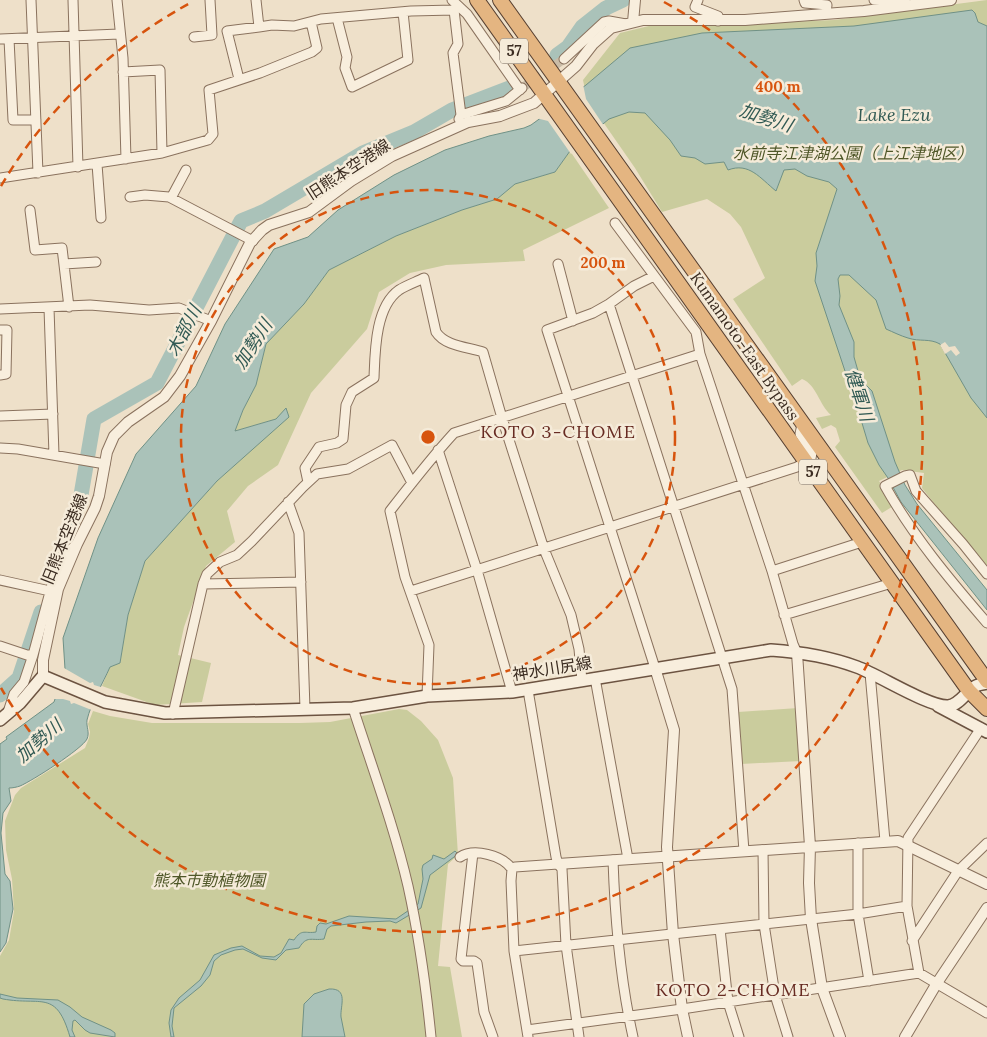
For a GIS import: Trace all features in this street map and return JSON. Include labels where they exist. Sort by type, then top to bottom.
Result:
[{"type":"highway","name":"Kumamoto-East Bypass","points":[[477,0],[969,691],[987,709]]},
{"type":"highway","name":"Kumamoto-East Bypass","points":[[500,0],[987,682]]},
{"type":"main road","name":"神水川尻線","points":[[43,676],[105,702],[173,714],[353,708],[428,696],[512,692],[771,650],[843,662],[928,701],[949,706],[955,704],[976,685],[987,682]]},
{"type":"main road","points":[[3,717],[20,704],[43,676]]},
{"type":"main road","points":[[928,701],[984,730]]},
{"type":"street","points":[[32,0],[38,173]]},
{"type":"street","points":[[73,0],[78,167]]},
{"type":"street","points":[[117,0],[119,34],[123,58],[126,159]]},
{"type":"street","points":[[194,37],[212,35],[210,0]]},
{"type":"street","points":[[256,0],[259,27]]},
{"type":"street","points":[[564,59],[604,22],[630,23],[634,0]]},
{"type":"street","points":[[698,0],[695,7],[718,16],[718,21]]},
{"type":"street","points":[[804,0],[805,3],[827,6]]},
{"type":"street","points":[[874,0],[893,0],[907,4]]},
{"type":"street","name":"旧熊本空港線","points":[[43,676],[43,660],[58,590],[77,544],[95,508],[107,452],[114,436],[128,422],[164,397],[180,376],[253,241],[262,230],[269,225],[309,212],[358,177],[392,156],[456,126],[500,116],[547,98],[562,86],[593,44],[605,32],[630,23],[662,19],[745,20],[827,6],[864,11],[907,4],[951,0]]},
{"type":"street","points":[[239,79],[227,32],[279,25],[288,27],[337,18],[454,5],[467,14],[521,89],[506,101],[461,115]]},
{"type":"street","points":[[454,5],[458,44],[453,53],[461,115],[456,126]]},
{"type":"street","points":[[337,18],[347,57],[345,68],[352,87],[408,60],[403,12]]},
{"type":"street","points":[[0,178],[162,153],[201,143],[212,137],[213,134],[209,90],[312,52],[317,48],[311,22]]},
{"type":"street","points":[[36,120],[12,120],[5,39],[119,34]]},
{"type":"street","points":[[123,72],[160,70],[162,153]]},
{"type":"street","points":[[97,164],[101,218]]},
{"type":"street","points":[[171,198],[186,170]]},
{"type":"street","points":[[130,197],[145,195],[171,198],[253,241]]},
{"type":"street","points":[[30,210],[35,250],[62,248],[69,307]]},
{"type":"street","points":[[615,223],[696,332],[700,354],[772,571],[797,653],[810,846],[809,883],[811,919],[822,988],[840,1037]]},
{"type":"street","points":[[64,264],[96,262]]},
{"type":"street","points":[[558,264],[573,320]]},
{"type":"street","points":[[654,276],[634,286],[593,313],[547,330],[674,730],[667,847],[673,934],[682,1009],[688,1037]]},
{"type":"street","points":[[308,482],[305,468],[319,447],[337,443],[343,439],[346,405],[352,392],[374,378],[375,346],[379,326],[390,299],[399,291],[424,278],[436,332],[440,337],[451,343],[483,352],[544,549],[570,615],[580,649],[582,681]]},
{"type":"street","points":[[609,304],[732,688],[744,851]]},
{"type":"street","points":[[0,309],[90,305],[149,310],[179,308],[211,321]]},
{"type":"street","points":[[49,308],[54,455]]},
{"type":"street","points":[[696,332],[707,323]]},
{"type":"street","points":[[0,330],[7,330],[6,374],[0,375]]},
{"type":"street","points":[[428,696],[430,645],[413,602],[400,558],[390,511],[438,450],[454,433],[700,354]]},
{"type":"street","points":[[0,416],[53,414]]},
{"type":"street","points":[[411,591],[797,467],[811,458],[812,453],[800,434],[802,424]]},
{"type":"street","points":[[173,714],[203,584],[207,574],[220,562],[237,555],[317,474],[348,469],[392,446],[412,483]]},
{"type":"street","points":[[0,448],[18,449],[105,464]]},
{"type":"street","points":[[438,450],[477,570],[512,692]]},
{"type":"street","points":[[987,574],[916,491],[910,475],[885,486],[894,503],[948,577],[987,623]]},
{"type":"street","points":[[288,502],[299,533],[305,709]]},
{"type":"street","points":[[772,571],[862,542]]},
{"type":"street","points":[[3,717],[14,694],[24,682],[50,591],[63,556],[77,544]]},
{"type":"street","points":[[0,580],[50,591]]},
{"type":"street","points":[[203,584],[301,582]]},
{"type":"street","points":[[784,615],[892,583]]},
{"type":"street","points":[[0,646],[27,655],[33,655]]},
{"type":"street","points":[[870,673],[885,841]]},
{"type":"street","points":[[595,678],[628,859]]},
{"type":"street","points":[[528,690],[558,864],[562,868],[566,945],[576,1024],[580,1037]]},
{"type":"street","points":[[353,708],[392,827],[408,886],[422,964],[431,1037]]},
{"type":"street","points":[[919,973],[907,906],[908,838],[984,730]]},
{"type":"street","points":[[512,869],[525,866],[898,841],[987,884]]},
{"type":"street","points":[[912,941],[958,871],[987,842]]},
{"type":"street","points":[[858,843],[858,914],[869,981]]},
{"type":"street","points":[[763,850],[764,924],[775,995],[788,1037]]},
{"type":"street","points":[[460,857],[466,853],[490,855],[512,869]]},
{"type":"street","points":[[473,854],[461,959],[477,963],[484,1012],[493,1037]]},
{"type":"street","points":[[614,860],[617,939],[628,1017],[633,1037]]},
{"type":"street","points":[[512,869],[510,881],[514,951],[528,1034],[576,1024],[919,973],[987,1013]]},
{"type":"street","points":[[514,951],[858,914],[907,906]]},
{"type":"street","points":[[905,1037],[937,983],[987,908]]},
{"type":"street","points":[[720,929],[728,1002],[738,1037]]},
{"type":"green space","name":"Lake Ezu","points":[[987,0],[987,570],[922,488],[924,473],[902,470],[879,481],[895,505],[882,513],[835,447],[840,441],[836,428],[831,425],[822,429],[816,418],[831,415],[815,390],[802,379],[792,386],[733,299],[765,278],[741,227],[730,214],[707,199],[662,212],[635,168],[587,99],[583,80],[620,33],[653,25],[717,25],[834,20]]},
{"type":"green space","points":[[570,151],[609,208],[523,250],[525,261],[446,265],[410,273],[379,292],[367,329],[311,393],[278,465],[248,486],[227,511],[235,542],[206,566],[184,627],[178,655],[211,663],[202,702],[155,705],[102,686],[110,667],[120,663],[128,615],[145,561],[217,481],[248,453],[276,419],[235,431],[256,385],[266,344],[304,304],[329,270],[396,236],[462,210],[497,199],[515,184],[555,172]]},
{"type":"green space","points":[[798,708],[801,761],[741,764],[738,712]]},
{"type":"green space","name":"熊本市動植物園","points":[[399,709],[407,710],[421,721],[438,740],[453,778],[458,855],[448,864],[438,966],[450,967],[462,1037],[0,1037],[0,956],[9,940],[14,911],[12,879],[6,850],[5,821],[15,795],[21,788],[85,748],[90,732],[88,724],[93,711],[110,716],[152,723],[300,723],[330,722]]},
{"type":"water","points":[[972,10],[978,22],[987,26],[987,418],[971,398],[940,344],[908,338],[886,329],[876,300],[849,275],[840,275],[838,279],[839,305],[854,342],[854,357],[858,371],[863,382],[872,391],[895,462],[905,485],[917,504],[987,590],[987,610],[901,502],[868,443],[815,281],[816,253],[837,189],[829,182],[807,176],[795,169],[784,170],[776,191],[748,170],[735,168],[728,170],[724,162],[705,164],[695,158],[681,156],[670,140],[645,113],[629,112],[609,119],[570,151],[555,172],[515,184],[497,199],[462,210],[396,236],[329,270],[304,304],[266,344],[256,385],[235,431],[276,419],[286,408],[289,417],[217,481],[145,561],[128,615],[120,663],[110,667],[94,700],[87,720],[87,739],[76,750],[45,772],[20,786],[9,788],[11,801],[3,813],[1,833],[5,874],[10,881],[13,909],[6,943],[0,952],[0,744],[7,739],[6,737],[54,702],[65,669],[63,638],[98,538],[136,454],[196,386],[225,324],[274,249],[308,237],[338,210],[394,175],[445,150],[531,125],[586,85],[630,48],[702,33],[854,26]]},
{"type":"water","points":[[455,851],[458,854],[430,875],[421,908],[396,923],[390,921],[366,922],[331,926],[327,929],[324,939],[304,941],[299,948],[286,950],[276,960],[262,958],[243,949],[221,955],[214,961],[210,975],[201,986],[174,1008],[172,1026],[174,1037],[171,1037],[169,1023],[171,1010],[179,998],[200,980],[214,955],[242,946],[260,956],[274,957],[281,953],[289,939],[294,940],[302,933],[316,932],[317,926],[320,923],[326,924],[349,916],[396,919],[418,904],[423,879],[423,865],[432,859],[433,855],[444,859]]},
{"type":"water","points":[[329,989],[339,991],[342,998],[341,1017],[345,1037],[302,1037],[304,1004],[314,994]]},
{"type":"water","points":[[0,994],[17,998],[58,1000],[82,1017],[111,1030],[115,1033],[115,1037],[90,1033],[75,1020],[73,1021],[72,1030],[75,1037],[70,1037],[65,1022],[53,1006],[38,1001],[3,999],[0,998]]},
{"type":"pier","points":[[583,84],[586,99],[604,126],[571,154],[548,121],[536,118]]},
{"type":"pier","points":[[945,342],[949,347],[955,346],[960,353],[956,356],[951,350],[945,354],[940,345]]},
{"type":"pier","points":[[64,668],[90,683],[93,682],[94,685],[104,688],[94,711],[74,703],[71,704],[70,701],[53,699]]},
{"type":"waterway","name":"木部川","points":[[557,55],[568,47],[582,27],[606,8],[623,0]]},
{"type":"waterway","name":"木部川","points":[[56,569],[81,495],[94,419],[157,383],[241,221],[265,211],[363,153],[414,132],[452,110],[512,87]]},
{"type":"waterway","name":"木部川","points":[[0,695],[19,678],[41,612]]},
{"type":"tunnel","points":[[522,88],[564,59]]},
{"type":"district","name":"KOTO 3-CHOME","points":[[558,432]]},
{"type":"district","name":"KOTO 2-CHOME","points":[[733,990]]},
{"type":"water label","name":"加勢川","points":[[766,118]]},
{"type":"water label","name":"加勢川","points":[[253,344]]},
{"type":"water label","name":"健軍川","points":[[859,395]]},
{"type":"water label","name":"加勢川","points":[[39,741]]},
{"type":"park label","name":"水前寺江津湖公園（上江津地区）","points":[[853,153]]}]
